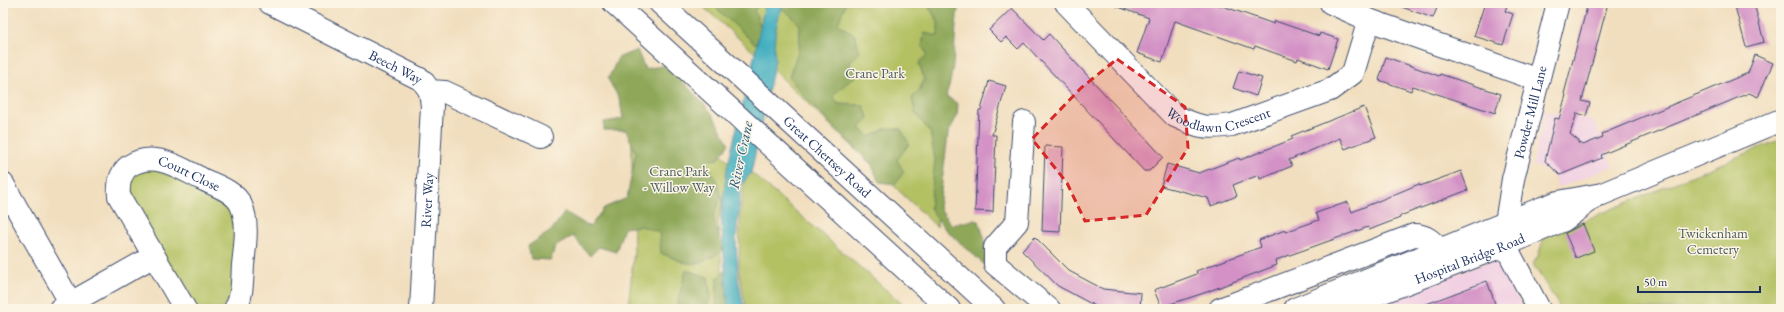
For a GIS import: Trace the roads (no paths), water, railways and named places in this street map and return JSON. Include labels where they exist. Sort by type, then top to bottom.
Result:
[{"type":"main road","name":"Beech Way","points":[[270,3],[422,80],[430,91],[446,92],[541,138]]},
{"type":"main road","points":[[614,3],[948,309]]},
{"type":"main road","name":"Great Chertsey Road","points":[[660,3],[994,309]]},
{"type":"main road","name":"Woodlawn Crescent","points":[[1066,3],[1175,116],[1196,126],[1215,128],[1232,125],[1330,90],[1353,73],[1369,20]]},
{"type":"main road","points":[[1332,3],[1369,20],[1538,80]]},
{"type":"main road","name":"Powder Mill Lane","points":[[1505,245],[1506,223],[1513,179],[1558,3]]},
{"type":"main road","name":"River Way","points":[[421,309],[432,106],[430,91]]},
{"type":"main road","name":"Hospital Bridge Road","points":[[1339,309],[1505,245],[1564,220],[1595,197],[1781,120]]},
{"type":"main road","points":[[1024,122],[1017,222],[995,247],[995,264],[1049,309]]},
{"type":"main road","name":"Court Close","points":[[185,309],[119,196],[118,182],[126,169],[138,160],[152,158],[173,165],[229,192],[241,203],[245,218],[246,240],[240,298],[235,309]]},
{"type":"main road","points":[[3,184],[68,307],[154,256]]},
{"type":"main road","name":"Hospital Bridge Road","points":[[1295,309],[1558,202],[1595,197]]},
{"type":"main road","name":"Hospital Bridge Road","points":[[1222,309],[1414,235],[1421,235],[1429,239],[1440,249]]},
{"type":"main road","points":[[1505,245],[1539,309]]},
{"type":"water","name":"River Crane","points":[[765,3],[784,3],[777,24],[774,45],[775,60],[751,173],[741,185],[736,239],[738,278],[744,309],[728,309],[721,217],[727,168],[755,53]]},
{"type":"park label","name":"Crane Park","points":[[875,73]]},
{"type":"park label","name":"Crane Park - Willow Way","points":[[679,180]]},
{"type":"park label","name":"Twickenham Cemetery","points":[[1713,242]]}]
